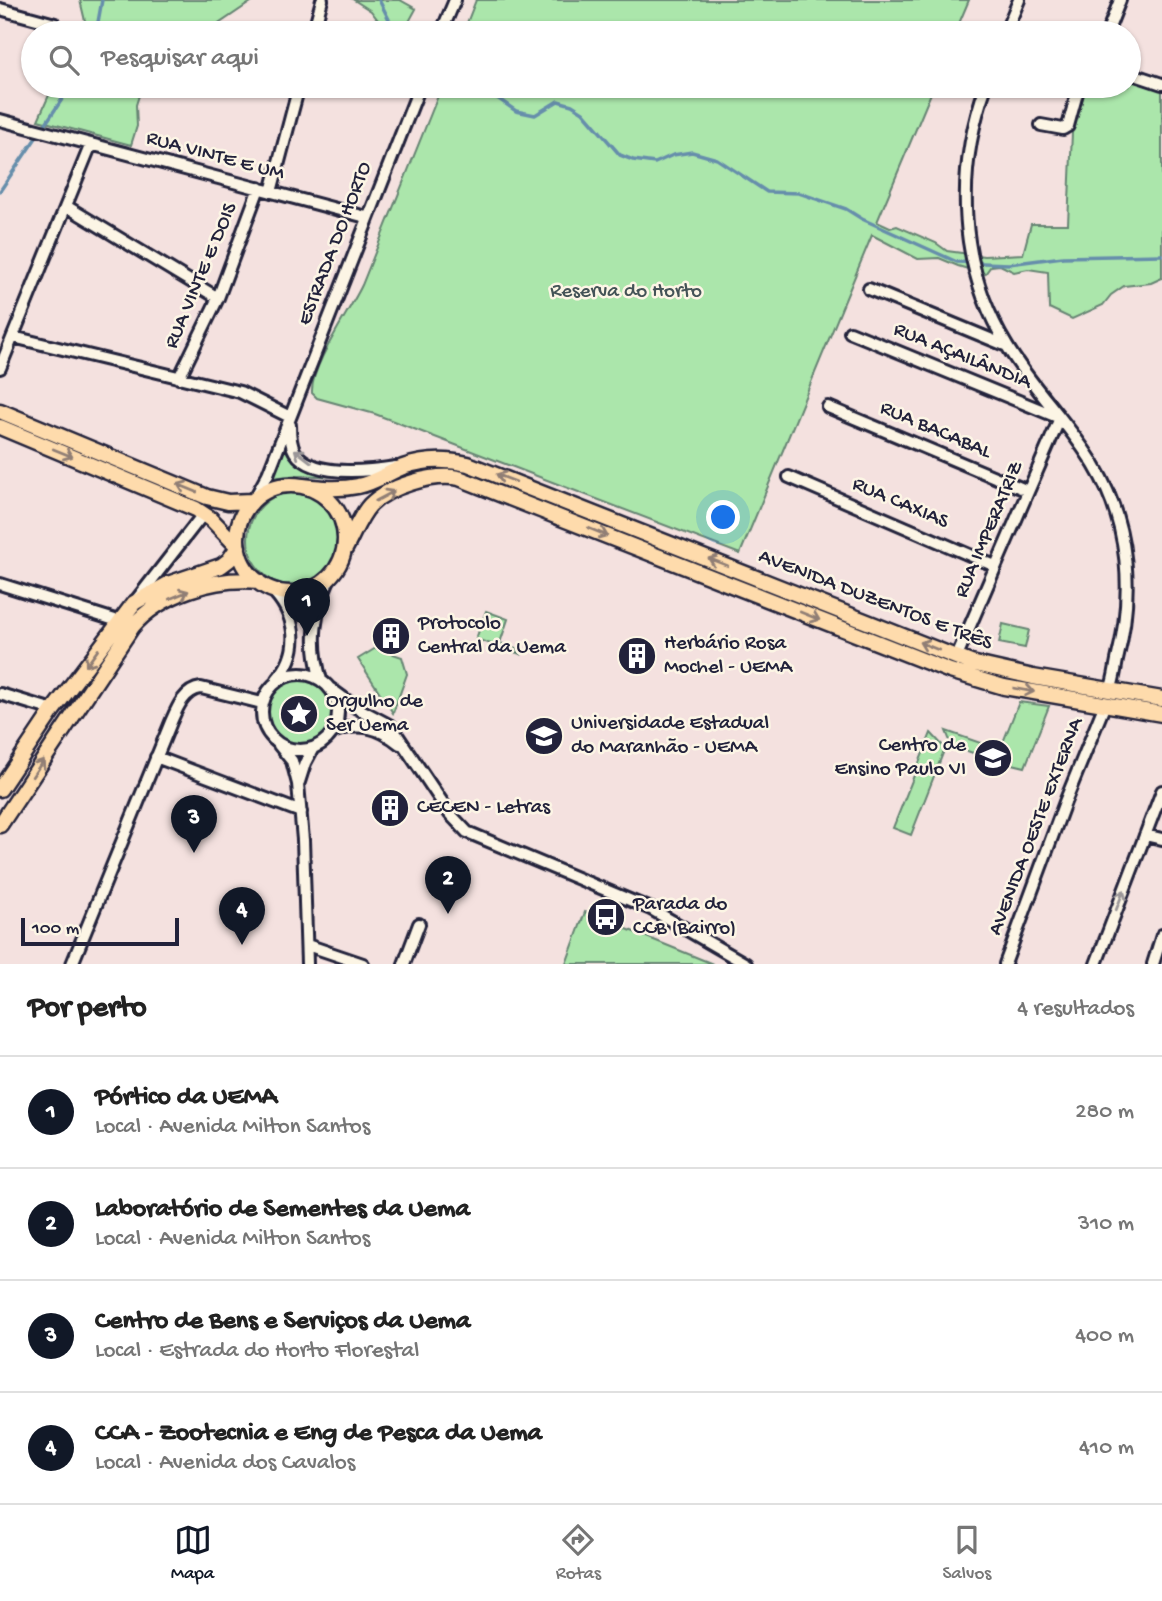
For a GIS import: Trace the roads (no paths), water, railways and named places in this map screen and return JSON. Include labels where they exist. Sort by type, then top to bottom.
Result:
[{"type":"main road","points":[[0,411],[207,497],[228,502],[254,499],[279,486],[303,486],[325,496],[337,509],[345,531],[345,549],[340,564],[330,577],[303,592],[281,592],[264,585],[248,572],[238,547],[238,529],[254,499]]},
{"type":"main road","points":[[0,427],[179,500],[204,513],[238,547]]},
{"type":"main road","name":"AVENIDA DUZENTOS E TRÊS","points":[[303,486],[332,489],[357,486],[416,463],[448,460],[468,464],[956,658],[1162,714]]},
{"type":"main road","name":"AVENIDA DUZENTOS E TRÊS","points":[[345,549],[366,511],[383,496],[428,478],[459,478],[950,671],[1004,687],[1107,697],[1162,699]]},
{"type":"main road","points":[[0,789],[53,710],[134,603],[168,584],[221,566],[238,547]]},
{"type":"main road","points":[[0,825],[137,621],[159,604],[188,591],[227,582],[264,585]]},
{"type":"street","points":[[316,21],[322,0]]},
{"type":"street","points":[[446,21],[455,0]]},
{"type":"street","points":[[1010,21],[1019,0]]},
{"type":"street","points":[[1111,21],[1119,0]]},
{"type":"street","points":[[0,9],[47,21]]},
{"type":"street","points":[[1141,77],[1162,84]]},
{"type":"street","points":[[271,192],[296,98]]},
{"type":"street","name":"ESTRADA DO HORTO","points":[[254,499],[268,474],[366,217],[415,98]]},
{"type":"street","name":"AVENIDA OESTE EXTERNA","points":[[982,98],[968,147],[965,191],[967,229],[976,274],[1007,346],[1081,445],[1105,484],[1125,553],[1127,609],[1124,634],[1107,697],[1005,964]]},
{"type":"street","points":[[1041,125],[1063,129],[1068,127],[1076,98]]},
{"type":"street","name":"RUA VINTE E UM","points":[[0,120],[366,217]]},
{"type":"street","points":[[0,368],[91,144]]},
{"type":"street","name":"RUA VINTE E DOIS","points":[[180,378],[218,298],[259,188]]},
{"type":"street","points":[[66,206],[218,298]]},
{"type":"street","points":[[869,289],[1007,346]]},
{"type":"street","name":"RUA AÇAILÂNDIA","points":[[850,332],[1060,418]]},
{"type":"street","name":"RUA VINTE E DOIS","points":[[13,337],[240,392],[290,417]]},
{"type":"street","name":"RUA BACABAL","points":[[828,407],[1028,491]]},
{"type":"street","name":"ESTRADA DO HORTO","points":[[290,417],[293,447],[297,454],[309,462],[356,472],[416,463]]},
{"type":"street","name":"RUA IMPERATRIZ","points":[[956,658],[1060,418]]},
{"type":"street","name":"RUA CAXIAS","points":[[789,477],[995,566]]},
{"type":"street","points":[[134,603],[204,513]]},
{"type":"street","points":[[321,680],[313,637],[317,607],[330,577]]},
{"type":"street","points":[[0,584],[118,621]]},
{"type":"street","points":[[264,585],[287,608],[293,624],[290,657],[267,692],[261,715],[264,726],[292,761],[298,784],[307,964]]},
{"type":"street","points":[[275,682],[298,673],[310,675],[321,680],[358,708],[386,721],[450,814],[467,832],[651,909],[746,964]]},
{"type":"street","points":[[72,964],[156,757],[186,695],[201,688],[262,703]]},
{"type":"street","points":[[331,689],[338,710],[333,732]]},
{"type":"street","points":[[0,694],[53,710]]},
{"type":"street","points":[[278,744],[301,750],[313,748],[324,742],[333,732],[346,727],[366,726],[385,733],[407,750]]},
{"type":"street","points":[[298,784],[304,764],[313,748]]},
{"type":"street","points":[[156,757],[301,812]]},
{"type":"street","points":[[1096,964],[1162,790]]},
{"type":"street","points":[[1145,835],[1162,839]]},
{"type":"street","points":[[404,964],[419,924]]},
{"type":"street","points":[[1153,964],[1162,935]]},
{"type":"street","points":[[307,945],[363,964]]},
{"type":"waterway","points":[[98,21],[102,0]]},
{"type":"waterway","points":[[379,0],[390,21]]},
{"type":"waterway","points":[[0,191],[63,98]]},
{"type":"waterway","points":[[497,98],[516,111],[535,115],[558,101],[572,105],[583,112],[620,155],[655,163],[673,155],[692,152],[717,159],[767,192],[799,193],[846,209],[862,219],[957,262],[1009,264],[1063,257],[1162,255]]},
{"type":"place","name":"Pórtico da UEMA","points":[[307,636]]},
{"type":"place","name":"Protocolo Central da Uema","points":[[391,636]]},
{"type":"place","name":"Herbário Rosa Mochel - UEMA","points":[[637,656]]},
{"type":"place","name":"Orgulho de Ser Uema","points":[[299,714]]},
{"type":"place","name":"Universidade Estadual do Maranhão - UEMA","points":[[544,736]]},
{"type":"place","name":"Centro de Ensino Paulo VI","points":[[993,758]]},
{"type":"place","name":"CECEN - Letras","points":[[390,808]]},
{"type":"place","name":"Centro de Bens e Serviços da Uema","points":[[194,853]]},
{"type":"place","name":"Laboratório de Sementes da Uema","points":[[448,914]]},
{"type":"place","name":"Parada do CCB (Bairro)","points":[[606,917]]},
{"type":"place","name":"CCA - Zootecnia e Eng de Pesca da Uema","points":[[242,945]]},
{"type":"park label","name":"Reserva do Horto","points":[[626,292]]}]
